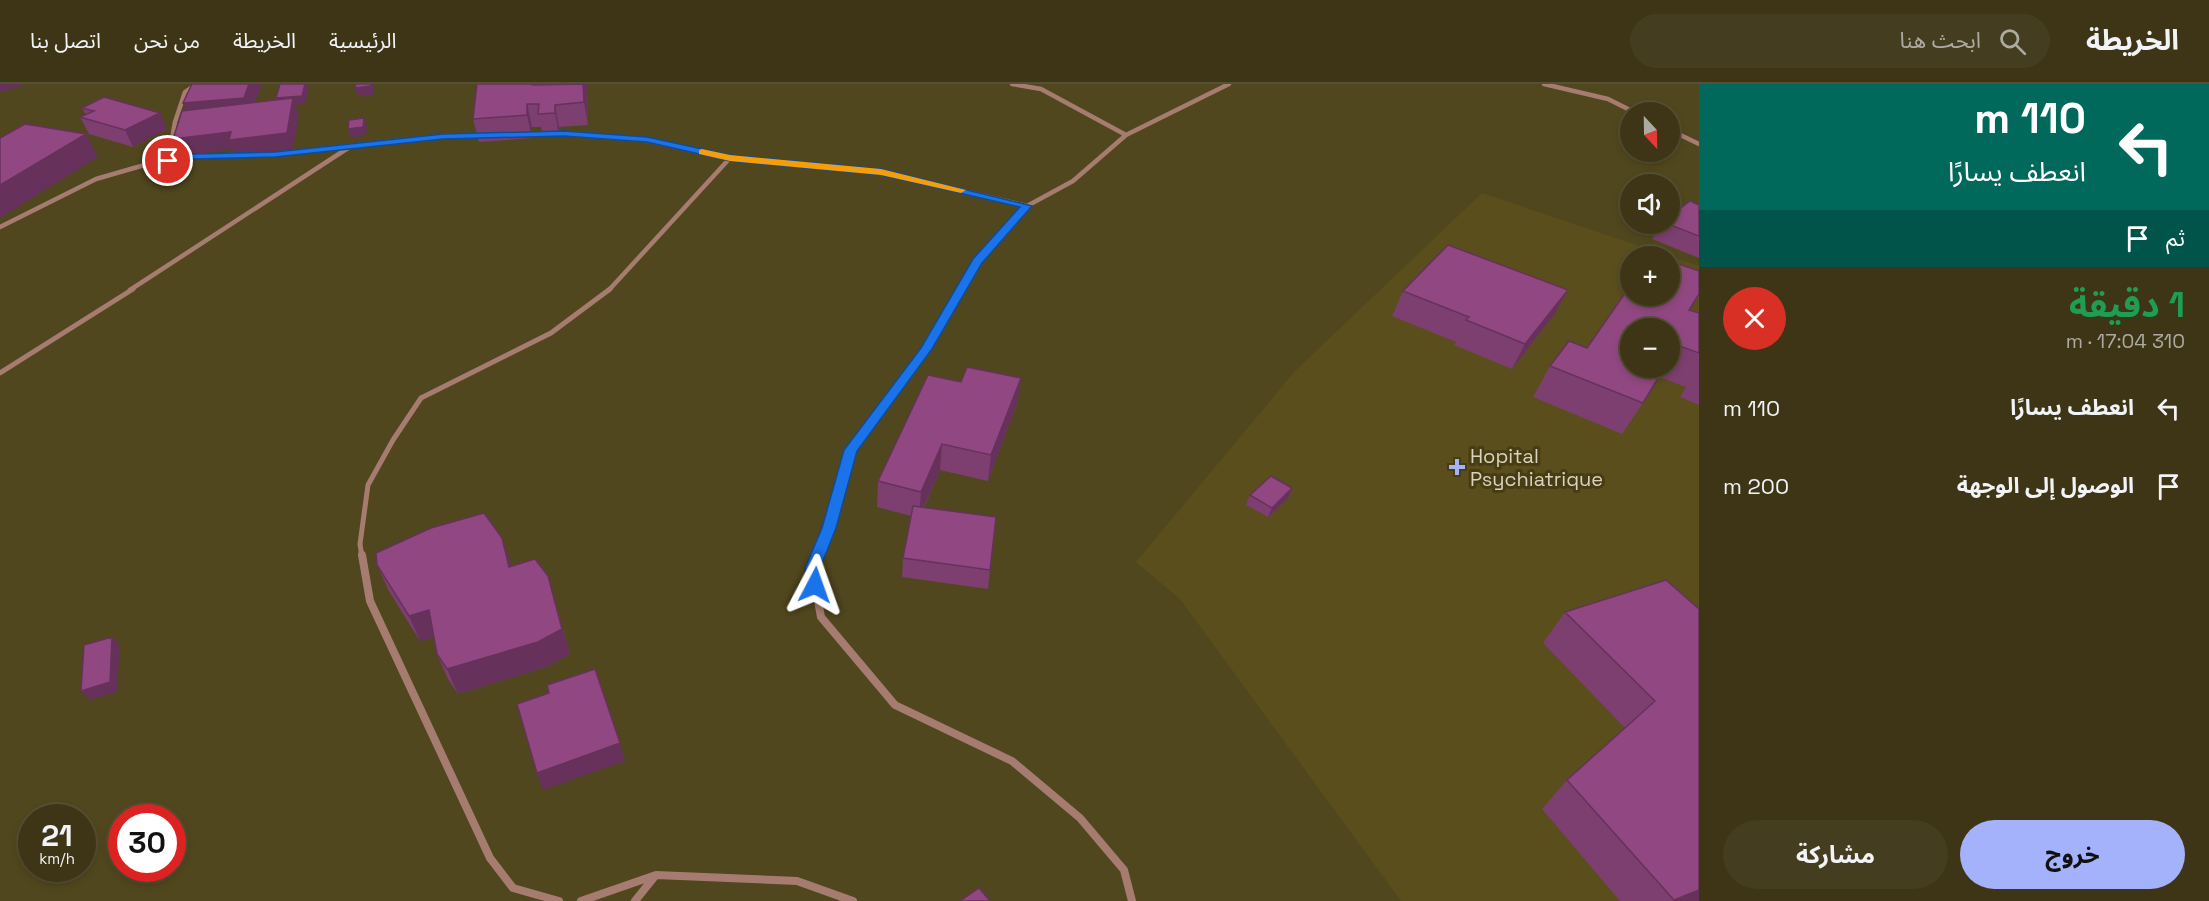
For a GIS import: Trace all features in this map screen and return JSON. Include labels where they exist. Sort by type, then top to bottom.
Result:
[{"type":"street","points":[[168,161],[175,122],[185,92],[197,84]]},
{"type":"street","points":[[1012,84],[1041,89],[1126,135]]},
{"type":"street","points":[[1132,901],[1124,870],[1080,818],[1021,768],[1012,761],[894,705],[821,617],[812,568],[829,528],[850,450],[926,349],[977,261],[1027,206],[1073,181],[1126,135],[1229,84]]},
{"type":"street","points":[[1544,84],[1608,99],[1620,105]]},
{"type":"street","points":[[520,135],[564,134],[647,140],[730,158],[881,172],[1027,206]]},
{"type":"street","points":[[0,227],[96,179],[193,156],[275,154],[443,136],[487,135]]},
{"type":"street","points":[[1680,135],[1699,144]]},
{"type":"street","points":[[0,373],[236,223],[348,147]]},
{"type":"street","points":[[559,901],[513,888],[490,858],[378,620],[370,601],[360,544],[368,485],[393,440],[421,398],[551,333],[608,291],[730,158]]},
{"type":"street","points":[[581,901],[656,875],[797,881],[853,901]]},
{"type":"street","points":[[635,901],[656,875]]},
{"type":"shaded area","name":"Hopital Psychiatrique","points":[[1482,193],[1639,246],[1620,246],[1620,306],[1680,306],[1680,259],[1699,266],[1699,901],[1401,901],[1180,599],[1136,562],[1295,371]]},
{"type":"building","points":[[192,84],[249,84],[244,98],[183,103]]},
{"type":"building","points":[[280,84],[305,84],[302,96],[276,98]]},
{"type":"building","points":[[356,84],[371,84],[371,86],[355,88]]},
{"type":"building","points":[[477,84],[583,84],[584,102],[555,105],[555,113],[538,114],[539,104],[527,104],[527,115],[473,119]]},
{"type":"building","points":[[104,97],[160,113],[125,130],[80,117],[94,111],[82,108]]},
{"type":"building","points":[[293,98],[287,133],[229,140],[231,132],[173,139],[182,111]]},
{"type":"building","points":[[364,118],[363,127],[348,129],[349,120]]},
{"type":"building","points":[[25,124],[86,134],[0,185],[0,138]]},
{"type":"building","points":[[1690,201],[1699,205],[1699,236],[1680,229],[1680,208]]},
{"type":"building","points":[[1448,245],[1568,290],[1525,344],[1466,320],[1469,317],[1403,291]]},
{"type":"building","points":[[1680,264],[1699,271],[1699,294],[1689,310],[1699,313],[1699,353],[1680,346],[1680,318],[1620,318],[1620,378],[1658,378],[1643,403],[1550,366],[1569,341],[1587,348],[1620,300],[1620,306],[1680,306]]},
{"type":"building","points":[[967,367],[1021,378],[991,455],[942,444],[921,492],[878,481],[928,375],[961,382]]},
{"type":"building","points":[[1271,476],[1292,488],[1272,508],[1250,495]]},
{"type":"building","points":[[913,506],[996,517],[990,570],[903,558]]},
{"type":"building","points":[[484,513],[502,538],[509,567],[535,559],[548,576],[562,629],[538,642],[447,669],[437,654],[429,610],[409,616],[377,565],[376,553],[431,528]]},
{"type":"building","points":[[1666,580],[1699,609],[1699,890],[1674,900],[1567,780],[1655,701],[1565,612]]},
{"type":"building","points":[[112,637],[110,682],[81,691],[84,645]]},
{"type":"building","points":[[595,669],[620,743],[537,773],[517,704],[549,693],[547,685]]},
{"type":"building","points":[[979,888],[990,901],[960,901]]},
{"type":"slow traffic","points":[[702,152],[730,158],[881,172],[961,190]]},
{"type":"place","name":"Hopital Psychiatrique","points":[[1457,467]]},
{"type":"route","points":[[168,161],[193,156],[275,154],[443,136],[564,134],[647,140],[730,158],[881,172],[1027,206],[977,261],[926,349],[850,450],[829,528],[812,568],[815,585]]}]
